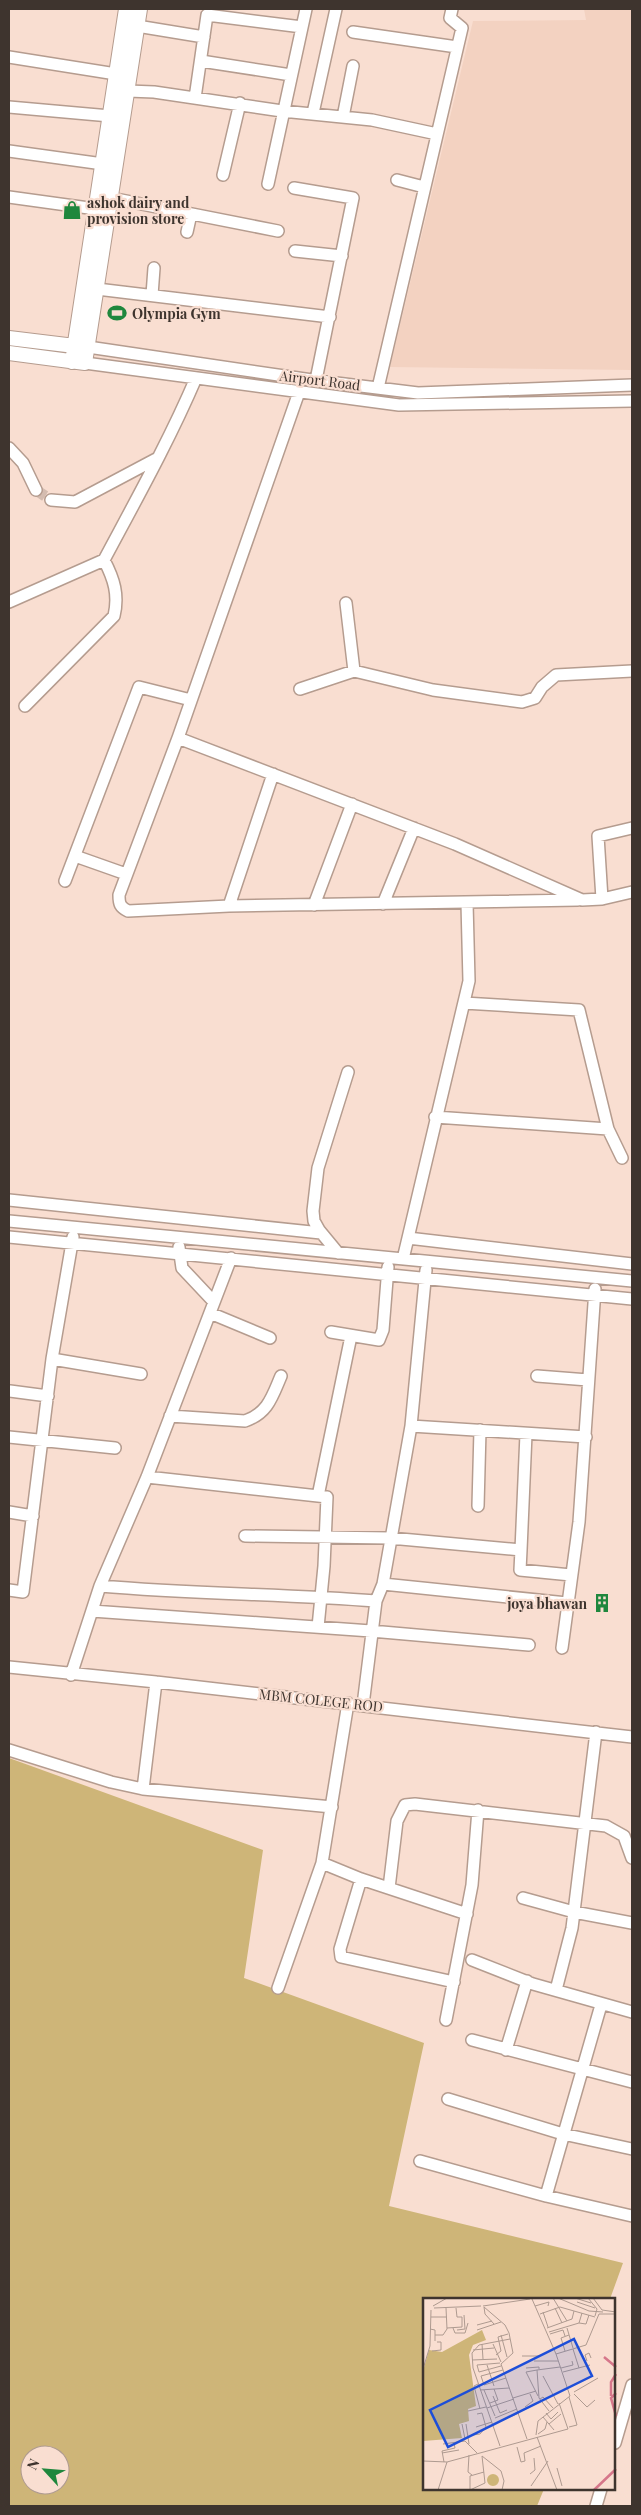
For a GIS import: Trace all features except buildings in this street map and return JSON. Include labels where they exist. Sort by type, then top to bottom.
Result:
[{"type":"main road","points":[[78,362],[96,209],[126,9]]},
{"type":"main road","points":[[81,346],[97,289],[140,9]]},
{"type":"main road","name":"Airport Road","points":[[9,338],[81,346]]},
{"type":"main road","name":"Airport Road","points":[[9,353],[78,362]]},
{"type":"street","points":[[268,184],[282,111],[306,9]]},
{"type":"street","points":[[314,113],[336,9]]},
{"type":"street","points":[[378,388],[462,28],[450,18],[452,9]]},
{"type":"street","points":[[194,98],[207,14],[302,26]]},
{"type":"street","points":[[137,26],[204,37]]},
{"type":"street","points":[[353,32],[457,47]]},
{"type":"street","points":[[9,57],[116,74]]},
{"type":"street","points":[[201,61],[291,76]]},
{"type":"street","points":[[343,116],[353,66]]},
{"type":"street","points":[[128,91],[240,103],[282,111],[372,120],[437,134]]},
{"type":"street","points":[[223,174],[240,103]]},
{"type":"street","points":[[9,108],[110,116]]},
{"type":"street","points":[[9,151],[103,164]]},
{"type":"street","points":[[397,180],[424,187]]},
{"type":"street","points":[[294,188],[353,198],[316,380]]},
{"type":"street","points":[[9,197],[96,209]]},
{"type":"street","points":[[111,198],[278,231]]},
{"type":"street","points":[[187,232],[191,214]]},
{"type":"street","points":[[295,251],[342,256]]},
{"type":"street","points":[[152,295],[154,268]]},
{"type":"street","points":[[97,289],[330,317]]},
{"type":"street","name":"Airport Road","points":[[81,346],[316,380],[418,392],[632,385]]},
{"type":"street","name":"Airport Road","points":[[78,362],[399,405],[632,401]]},
{"type":"street","points":[[9,602],[104,560],[156,459],[174,430],[196,378]]},
{"type":"street","points":[[299,392],[178,738],[126,874],[119,902],[122,908],[128,911],[228,906],[582,900],[602,899],[632,892]]},
{"type":"street","points":[[9,448],[23,463],[36,490]]},
{"type":"street","points":[[51,500],[75,502],[156,459]]},
{"type":"street","points":[[25,706],[114,616],[117,603],[115,581],[104,560]]},
{"type":"street","points":[[346,604],[354,671]]},
{"type":"street","points":[[300,689],[354,671],[433,690],[522,702],[535,698],[542,687],[556,675],[632,671]]},
{"type":"street","points":[[65,881],[140,687],[191,700]]},
{"type":"street","points":[[178,738],[414,828],[582,900]]},
{"type":"street","points":[[228,906],[273,774]]},
{"type":"street","points":[[314,905],[352,804]]},
{"type":"street","points":[[383,904],[414,828]]},
{"type":"street","points":[[602,899],[598,836],[632,828]]},
{"type":"street","points":[[75,856],[126,874]]},
{"type":"street","points":[[403,1259],[435,1117],[469,980],[467,903]]},
{"type":"street","points":[[464,1004],[578,1010],[608,1129],[622,1158]]},
{"type":"street","points":[[338,1253],[321,1233],[314,1221],[313,1210],[318,1168],[348,1072]]},
{"type":"street","points":[[435,1117],[608,1129]]},
{"type":"street","points":[[9,1200],[321,1233]]},
{"type":"street","points":[[9,1220],[74,1228],[632,1281]]},
{"type":"street","points":[[9,1590],[23,1592],[52,1358],[74,1228]]},
{"type":"street","points":[[9,1237],[179,1252],[632,1299]]},
{"type":"street","points":[[178,1238],[182,1268],[212,1308],[270,1338]]},
{"type":"street","points":[[408,1238],[632,1264]]},
{"type":"street","points":[[71,1674],[100,1586],[147,1477],[231,1258]]},
{"type":"street","points":[[331,1332],[379,1340],[382,1336],[388,1258]]},
{"type":"street","points":[[363,1705],[371,1630],[376,1601],[383,1584],[411,1426],[426,1261]]},
{"type":"street","points":[[562,1648],[572,1576],[586,1438],[594,1295],[601,1261]]},
{"type":"street","points":[[318,1496],[351,1336]]},
{"type":"street","points":[[52,1358],[141,1374]]},
{"type":"street","points":[[170,1416],[245,1421],[255,1418],[268,1406],[281,1376]]},
{"type":"street","points":[[537,1376],[588,1380]]},
{"type":"street","points":[[10,1391],[48,1396]]},
{"type":"street","points":[[411,1426],[586,1438]]},
{"type":"street","points":[[478,1506],[480,1430]]},
{"type":"street","points":[[526,1434],[520,1570],[572,1576]]},
{"type":"street","points":[[9,1437],[116,1448]]},
{"type":"street","points":[[147,1477],[327,1497],[322,1597],[318,1627]]},
{"type":"street","points":[[9,1512],[33,1516]]},
{"type":"street","points":[[246,1536],[390,1538],[520,1550]]},
{"type":"street","points":[[383,1584],[567,1603]]},
{"type":"street","points":[[100,1586],[177,1592],[322,1597],[376,1601]]},
{"type":"street","points":[[92,1611],[371,1630],[529,1645]]},
{"type":"street","name":"MBM COLEGE ROD","points":[[9,1667],[348,1703],[632,1737]]},
{"type":"street","points":[[143,1789],[156,1682]]},
{"type":"street","points":[[278,1988],[322,1863],[348,1703]]},
{"type":"street","points":[[556,1990],[574,1912],[596,1732]]},
{"type":"street","points":[[9,1750],[111,1782],[143,1789],[332,1807]]},
{"type":"street","points":[[389,1888],[398,1821],[405,1805],[425,1803],[606,1826],[624,1836],[632,1858]]},
{"type":"street","points":[[446,2020],[472,1885],[478,1810]]},
{"type":"street","points":[[322,1863],[361,1879],[467,1914]]},
{"type":"street","points":[[361,1879],[340,1949],[341,1957],[454,1982]]},
{"type":"street","points":[[523,1898],[574,1912],[632,1923]]},
{"type":"street","points":[[472,1960],[527,1981],[600,2005],[632,2012]]},
{"type":"street","points":[[506,2050],[527,1981]]},
{"type":"street","points":[[546,2196],[600,2005]]},
{"type":"street","points":[[472,2040],[582,2071],[632,2082]]},
{"type":"street","points":[[448,2099],[564,2134],[632,2149]]},
{"type":"street","points":[[420,2160],[546,2196],[632,2216]]},
{"type":"street","points":[[616,2440],[630,2401],[632,2385]]},
{"type":"street","points":[[596,2506],[601,2490]]},
{"type":"shaded area","points":[[584,9],[632,9],[632,370],[390,367],[473,21],[586,20]]},
{"type":"shaded area","points":[[9,1758],[263,1850],[244,1978],[424,2043],[389,2206],[623,2263],[610,2298],[423,2298],[423,2490],[544,2490],[537,2506],[9,2506]]},
{"type":"tunnel","points":[[36,490],[51,500]]},
{"type":"place","name":"ashok dairy and provision store","points":[[72,210]]},
{"type":"place","name":"Olympia Gym","points":[[117,313]]},
{"type":"place","name":"joya bhawan","points":[[602,1603]]}]
